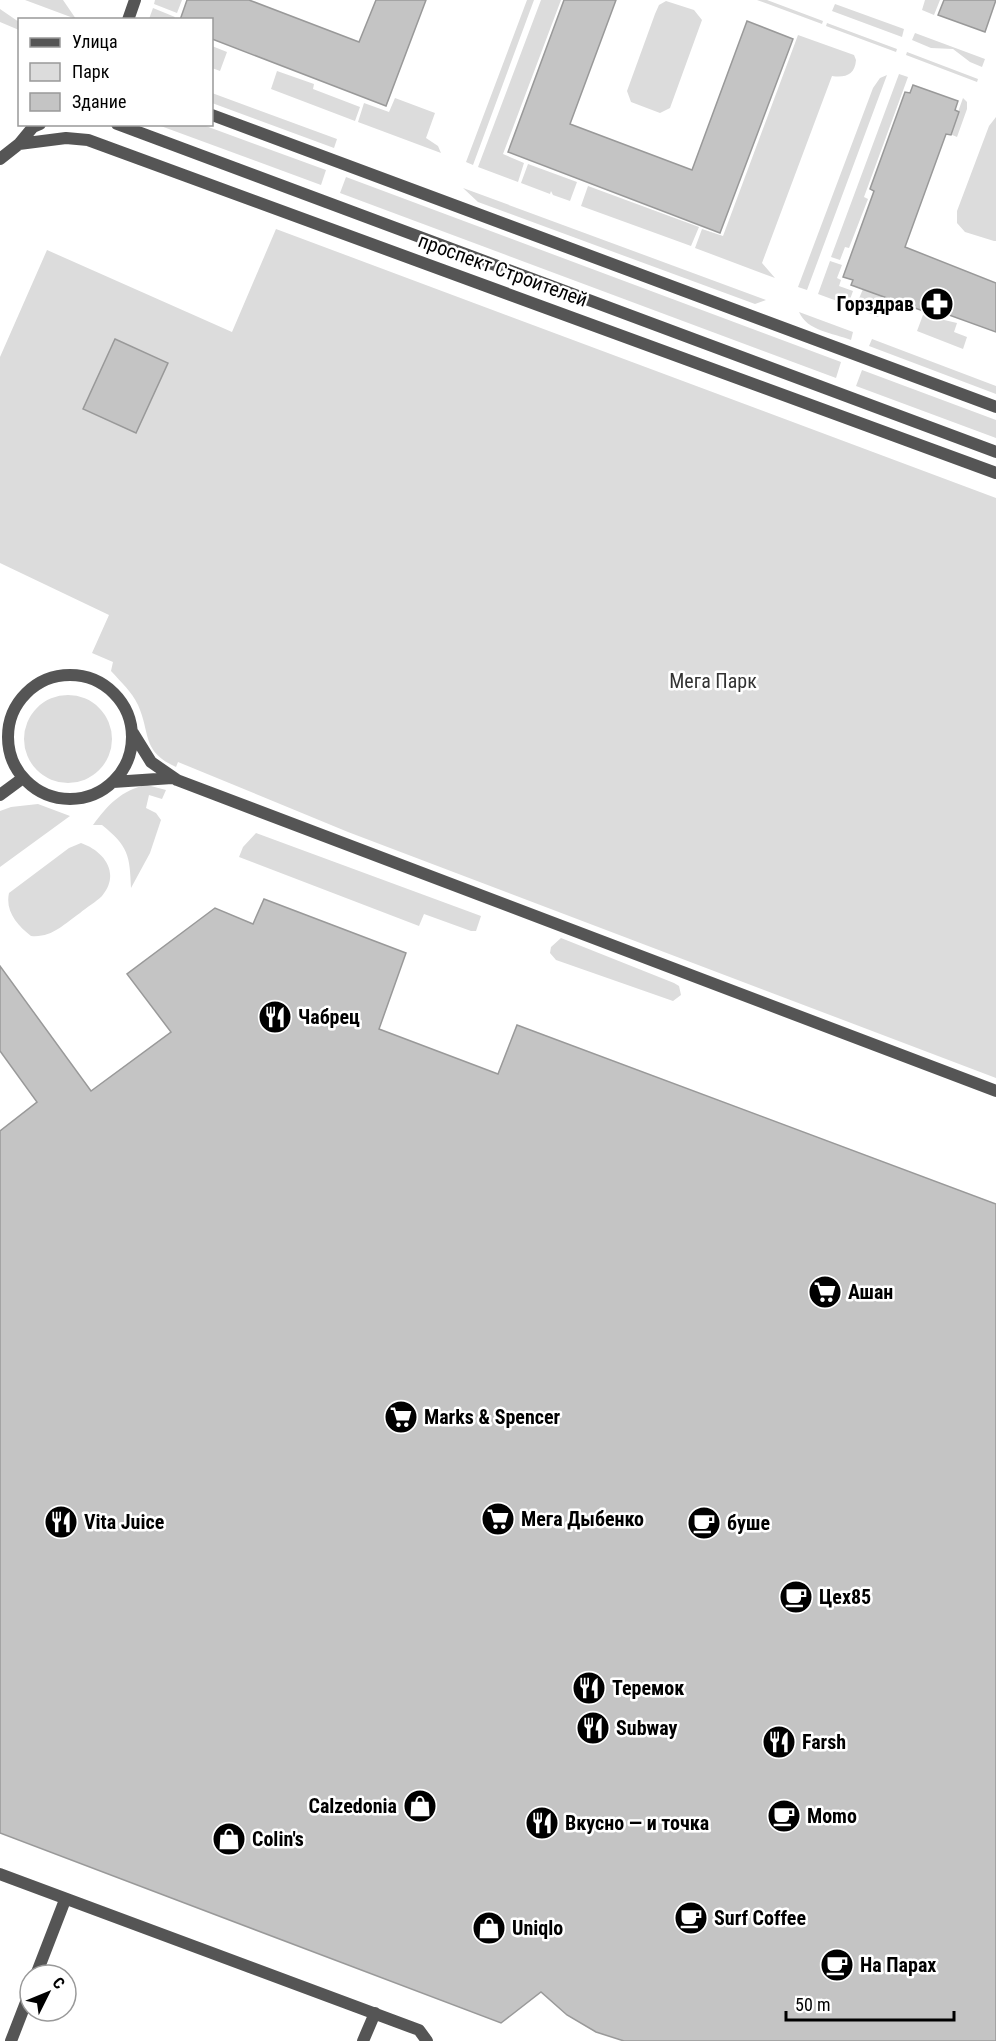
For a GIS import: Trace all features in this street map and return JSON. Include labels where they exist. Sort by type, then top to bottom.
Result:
[{"type":"street","points":[[129,18],[135,0]]},
{"type":"street","points":[[213,115],[996,407]]},
{"type":"street","points":[[0,159],[20,144],[35,126]]},
{"type":"street","name":"проспект Строителей","points":[[122,126],[996,452]]},
{"type":"street","name":"проспект Строителей","points":[[20,144],[66,138],[88,140],[996,472]]},
{"type":"street","points":[[66,675],[93,679],[108,688],[121,700],[129,716],[132,733],[130,754],[113,782],[92,795],[67,799],[43,793],[23,778],[10,754],[9,726],[19,701],[40,682],[66,675]]},
{"type":"street","points":[[132,733],[151,762],[172,778],[996,1091]]},
{"type":"street","points":[[0,795],[23,778]]},
{"type":"street","points":[[113,782],[172,778]]},
{"type":"street","points":[[0,1874],[419,2030],[427,2041]]},
{"type":"street","points":[[41,1963],[65,1900]]},
{"type":"street","points":[[363,2041],[375,2013]]},
{"type":"street","points":[[11,2041],[18,2023]]},
{"type":"green space","points":[[25,0],[63,0],[75,18]]},
{"type":"green space","points":[[155,0],[182,0],[177,13],[154,4]]},
{"type":"green space","points":[[527,0],[534,0],[473,165],[466,162]]},
{"type":"green space","points":[[541,0],[561,0],[503,154],[524,163],[518,182],[478,167]]},
{"type":"green space","points":[[757,0],[767,0],[823,21],[822,24]]},
{"type":"green space","points":[[925,0],[940,0],[934,15],[922,10]]},
{"type":"green space","points":[[666,1],[694,10],[702,20],[670,108],[660,113],[631,102],[627,91],[655,14],[659,5]]},
{"type":"green space","points":[[835,4],[904,29],[902,37],[832,11]]},
{"type":"green space","points":[[153,8],[175,17],[174,18],[149,18]]},
{"type":"green space","points":[[0,9],[18,21],[18,30],[0,22]]},
{"type":"green space","points":[[827,23],[897,49],[896,52],[826,26]]},
{"type":"green space","points":[[915,33],[985,59],[982,67],[970,62],[953,49],[931,48],[912,40]]},
{"type":"green space","points":[[798,35],[854,55],[856,60],[854,69],[848,74],[832,76],[762,263],[775,278],[695,248],[702,229],[723,236]]},
{"type":"green space","points":[[213,46],[227,52],[220,71],[213,68]]},
{"type":"green space","points":[[907,52],[978,79],[977,82],[906,55]]},
{"type":"green space","points":[[277,71],[314,84],[313,89],[360,107],[355,121],[271,89]]},
{"type":"green space","points":[[899,74],[908,77],[864,197],[868,199],[849,248],[845,247],[840,260],[831,257]]},
{"type":"green space","points":[[887,75],[807,290],[798,287],[873,88],[880,78]]},
{"type":"green space","points":[[213,93],[337,139],[334,148],[213,103]]},
{"type":"green space","points":[[395,98],[435,113],[426,138],[438,146],[441,153],[358,122],[364,103],[389,112]]},
{"type":"green space","points":[[963,98],[967,102],[967,109],[957,137],[950,134]]},
{"type":"green space","points":[[996,117],[996,241],[994,241],[965,232],[957,223],[957,211],[989,126]]},
{"type":"green space","points":[[161,126],[206,126],[326,170],[321,185]]},
{"type":"green space","points":[[528,164],[577,182],[570,201],[553,195],[551,191],[550,194],[521,183]]},
{"type":"green space","points":[[346,177],[841,362],[836,378],[340,193]]},
{"type":"green space","points":[[588,186],[699,227],[691,246],[581,206]]},
{"type":"green space","points":[[463,188],[766,300],[755,304],[478,202]]},
{"type":"green space","name":"Мега Парк","points":[[276,229],[996,498],[996,1078],[348,832],[178,762],[176,767],[157,755],[149,741],[136,700],[111,671],[113,662],[92,653],[109,615],[0,563],[0,357],[47,250],[232,332]]},
{"type":"green space","points":[[830,261],[842,265],[837,278],[841,280],[839,286],[853,291],[848,305],[818,294]]},
{"type":"green space","points":[[863,289],[886,297],[878,317],[855,308]]},
{"type":"green space","points":[[799,312],[853,332],[851,340],[814,327]]},
{"type":"green space","points":[[923,315],[957,323],[954,332],[967,337],[963,349],[917,331]]},
{"type":"green space","points":[[872,339],[996,386],[996,394],[869,346]]},
{"type":"green space","points":[[862,370],[996,420],[996,438],[856,386]]},
{"type":"green space","points":[[68,695],[85,698],[99,708],[109,722],[112,739],[109,756],[99,770],[85,780],[68,783],[51,780],[37,770],[27,756],[24,739],[27,722],[37,708],[51,698]]},
{"type":"green space","points":[[147,785],[166,790],[162,799],[149,795],[146,808],[156,813],[161,820],[150,853],[131,888],[130,867],[122,845],[102,825],[93,825],[116,799],[138,787]]},
{"type":"green space","points":[[38,804],[70,816],[0,867],[0,811],[11,807]]},
{"type":"green space","points":[[256,833],[481,916],[476,931],[424,914],[419,926],[239,857],[243,847]]},
{"type":"green space","points":[[81,843],[97,851],[103,857],[110,871],[107,887],[100,898],[52,933],[31,936],[13,917],[8,900],[9,893],[69,848]]},
{"type":"green space","points":[[561,938],[674,983],[679,986],[681,995],[673,1001],[556,960],[550,953],[551,947]]},
{"type":"building","points":[[187,0],[249,0],[359,42],[376,0],[426,0],[386,106],[213,39],[213,18],[181,18]]},
{"type":"building","points":[[564,0],[616,0],[570,124],[692,170],[747,21],[793,39],[720,233],[508,152]]},
{"type":"building","points":[[944,0],[996,0],[985,32],[938,15]]},
{"type":"building","points":[[913,85],[958,101],[955,110],[959,112],[951,135],[946,134],[905,247],[996,283],[996,332],[927,307],[926,312],[873,293],[851,285],[853,280],[843,277],[874,191],[870,189],[905,92],[910,93]]},
{"type":"building","points":[[115,339],[168,363],[136,433],[83,409]]},
{"type":"building","name":"Мега Дыбенко","points":[[264,899],[406,953],[379,1029],[498,1074],[517,1025],[996,1204],[996,2041],[624,2041],[596,2032],[567,2015],[541,1992],[501,2023],[0,1833],[0,1131],[37,1102],[0,1051],[0,966],[91,1091],[171,1032],[127,974],[215,908],[253,924]]},
{"type":"place","name":"Горздрав","points":[[937,304]]},
{"type":"place","name":"Чабрец","points":[[275,1017]]},
{"type":"place","name":"Ашан","points":[[825,1292]]},
{"type":"place","name":"Marks & Spencer","points":[[401,1417]]},
{"type":"place","name":"Мега Дыбенко","points":[[498,1519]]},
{"type":"place","name":"Vita Juice","points":[[61,1522]]},
{"type":"place","name":"буше","points":[[704,1523]]},
{"type":"place","name":"Цех85","points":[[796,1597]]},
{"type":"place","name":"Теремок","points":[[589,1688]]},
{"type":"place","name":"Subway","points":[[593,1728]]},
{"type":"place","name":"Farsh","points":[[779,1742]]},
{"type":"place","name":"Calzedonia","points":[[420,1806]]},
{"type":"place","name":"Momo","points":[[784,1816]]},
{"type":"place","name":"Вкусно — и точка","points":[[542,1823]]},
{"type":"place","name":"Colin's","points":[[229,1839]]},
{"type":"place","name":"Surf Coffee","points":[[691,1918]]},
{"type":"place","name":"Uniqlo","points":[[489,1928]]},
{"type":"place","name":"На Парах","points":[[837,1965]]}]
